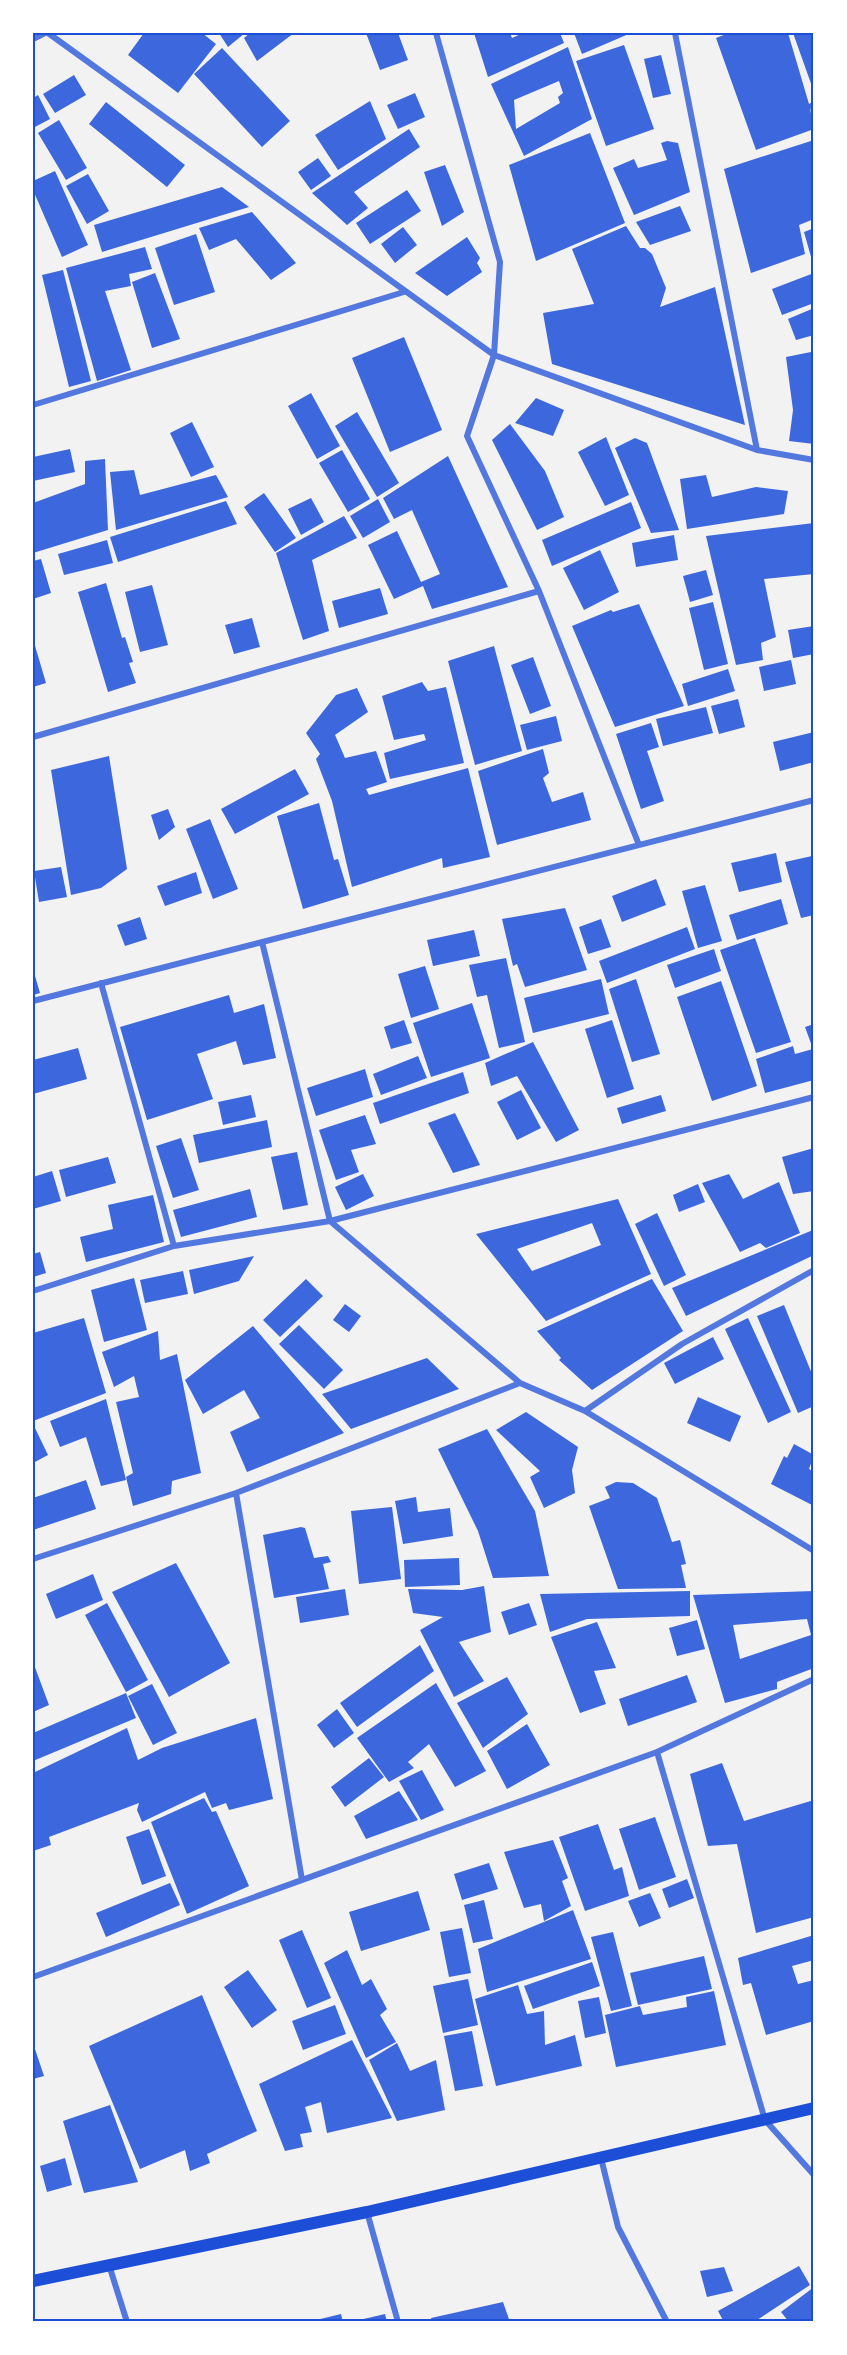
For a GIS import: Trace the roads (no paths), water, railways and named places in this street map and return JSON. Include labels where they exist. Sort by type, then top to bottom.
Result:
[{"type":"main road","points":[[33,2281],[367,2212],[814,2108]]},
{"type":"street","points":[[33,39],[47,33],[494,355],[757,450],[814,460]]},
{"type":"street","points":[[436,33],[500,262],[494,355],[467,436],[538,591],[639,845]]},
{"type":"street","points":[[675,33],[757,450]]},
{"type":"street","points":[[33,405],[404,292]]},
{"type":"street","points":[[33,737],[538,591]]},
{"type":"street","points":[[33,1001],[814,800]]},
{"type":"street","points":[[262,942],[330,1221],[520,1383],[585,1411],[814,1551]]},
{"type":"street","points":[[101,983],[174,1246]]},
{"type":"street","points":[[33,1291],[174,1246],[330,1221],[814,1097]]},
{"type":"street","points":[[585,1411],[682,1344],[814,1270]]},
{"type":"street","points":[[33,1559],[236,1492],[520,1383]]},
{"type":"street","points":[[236,1492],[302,1880]]},
{"type":"street","points":[[33,1977],[657,1752],[814,1679]]},
{"type":"street","points":[[657,1752],[765,2120],[814,2175]]},
{"type":"street","points":[[601,2158],[618,2227],[667,2322]]},
{"type":"street","points":[[367,2212],[398,2322]]},
{"type":"street","points":[[109,2265],[127,2322]]}]
